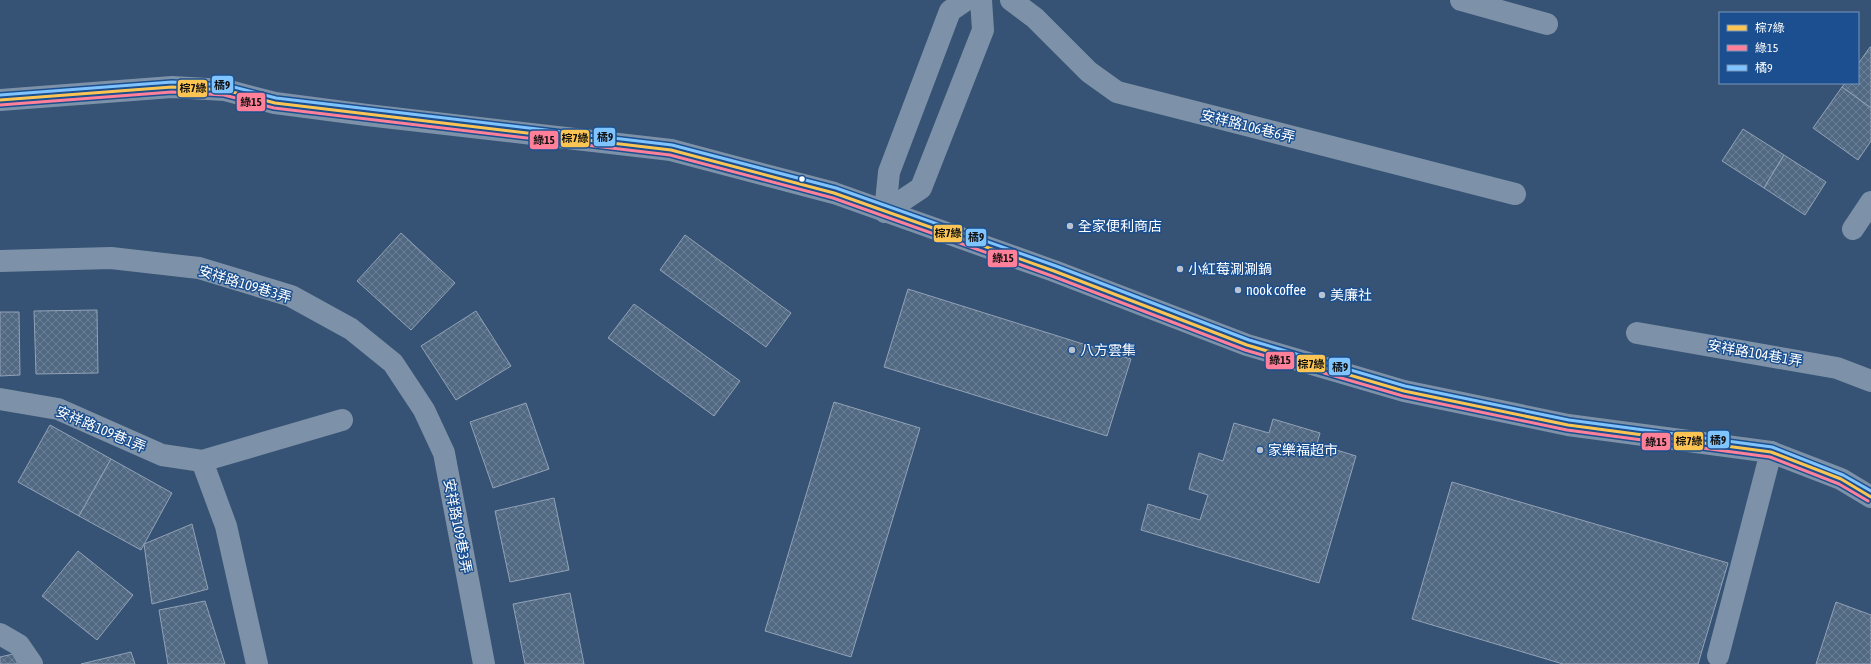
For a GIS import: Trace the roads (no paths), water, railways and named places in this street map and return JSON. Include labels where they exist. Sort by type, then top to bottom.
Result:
[{"type":"street","points":[[885,212],[889,172],[906,125],[950,11],[966,0]]},
{"type":"street","points":[[885,212],[921,188],[983,30],[981,0]]},
{"type":"street","name":"安祥路106巷6弄","points":[[1011,0],[1035,18],[1089,72],[1117,92],[1515,194]]},
{"type":"street","points":[[1461,0],[1547,24]]},
{"type":"street","points":[[0,100],[172,87],[225,90],[275,103],[367,116],[671,150],[834,193],[1054,271],[1247,345],[1404,391],[1568,425],[1771,452],[1841,478],[1871,497]]},
{"type":"street","points":[[1853,229],[1871,202]]},
{"type":"street","name":"安祥路109巷3弄","points":[[0,261],[111,258],[199,268],[291,296],[351,329],[394,362],[424,410],[444,453],[484,664]]},
{"type":"street","name":"安祥路104巷1弄","points":[[1637,332],[1837,368],[1871,381]]},
{"type":"street","name":"安祥路109巷1弄","points":[[0,399],[58,409],[162,455],[202,461],[342,420]]},
{"type":"street","points":[[1718,656],[1771,452]]},
{"type":"street","points":[[202,461],[226,526],[257,664]]},
{"type":"street","points":[[0,634],[19,645],[32,664]]},
{"type":"place","name":"全家便利商店","points":[[1070,226]]},
{"type":"place","name":"小紅莓涮涮鍋","points":[[1180,269]]},
{"type":"place","name":"nook coffee","points":[[1238,290]]},
{"type":"place","name":"美廉社","points":[[1322,295]]},
{"type":"place","name":"八方雲集","points":[[1072,350]]},
{"type":"place","name":"家樂福超市","points":[[1260,450]]}]
